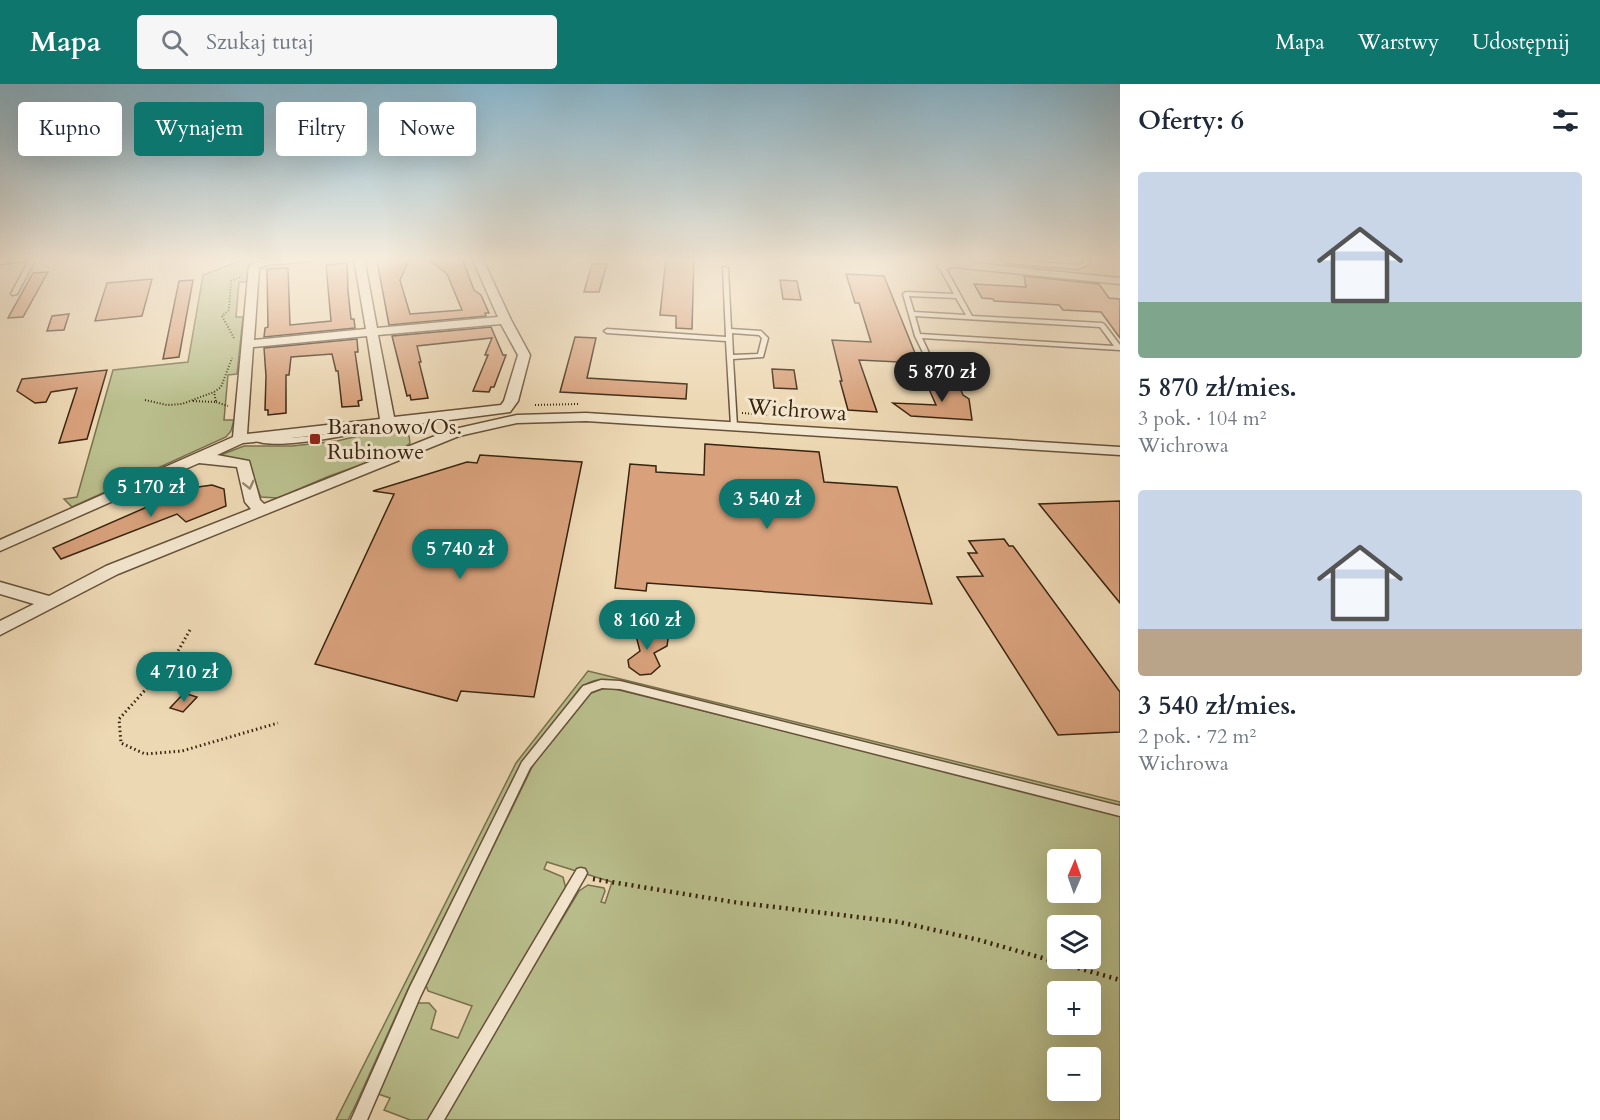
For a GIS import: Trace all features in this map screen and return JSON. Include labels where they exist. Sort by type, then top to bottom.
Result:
[{"type":"street","points":[[240,440],[242,344],[248,306]]},
{"type":"street","points":[[369,306],[388,424]]},
{"type":"street","points":[[0,546],[240,440],[499,411],[509,406],[524,355],[498,306]]},
{"type":"street","points":[[242,344],[504,320]]},
{"type":"street","name":"Wichrowa","points":[[0,629],[112,570],[426,444],[495,423],[543,417],[586,417],[1120,451]]},
{"type":"street","points":[[406,422],[426,444]]},
{"type":"street","points":[[195,459],[220,459],[244,464],[253,502],[262,510]]},
{"type":"street","points":[[0,588],[49,602]]},
{"type":"lane","points":[[727,306],[734,426]]},
{"type":"lane","points":[[909,306],[918,336],[933,368],[971,370]]},
{"type":"lane","points":[[964,306],[970,317]]},
{"type":"lane","points":[[911,314],[1102,325],[1119,348],[918,336]]},
{"type":"lane","points":[[607,331],[729,339]]},
{"type":"lane","points":[[729,331],[761,333],[765,338],[761,356],[730,357]]},
{"type":"lane","points":[[359,1120],[415,992],[526,765],[587,688],[601,684],[620,685],[1120,811]]},
{"type":"lane","points":[[436,1120],[580,875]]},
{"type":"path","points":[[229,306],[229,310],[222,316],[242,344]]},
{"type":"path","points":[[191,401],[221,387],[234,351]]},
{"type":"path","points":[[145,400],[167,405],[191,401],[216,402],[214,392]]},
{"type":"path","points":[[190,630],[174,658],[119,719],[121,743],[145,754],[182,751],[278,723]]},
{"type":"path","points":[[580,875],[733,902],[899,922],[979,940],[1120,980]]},
{"type":"green space","points":[[198,306],[237,306],[236,317],[243,317],[237,374],[228,375],[224,420],[234,420],[231,431],[226,437],[72,507],[64,499],[77,497],[113,370],[188,362]]},
{"type":"green space","points":[[387,429],[405,431],[410,443],[402,450],[327,477],[278,498],[261,497],[246,460],[218,456],[244,446],[292,446],[337,441]]},
{"type":"green space","points":[[588,671],[1120,802],[1120,806],[617,681],[593,681],[580,688],[517,772],[408,989],[348,1120],[336,1120],[516,763]]},
{"type":"green space","points":[[607,687],[1120,814],[1120,1120],[441,1120],[579,891],[588,885],[604,888],[601,902],[605,903],[612,882],[547,862],[544,869],[563,877],[566,889],[428,1120],[410,1120],[384,1110],[390,1098],[378,1094],[417,1003],[429,1003],[436,1011],[431,1029],[458,1038],[472,1006],[428,991],[426,985],[535,761],[589,694]]},
{"type":"building","points":[[14,306],[29,306],[23,317],[8,318]]},
{"type":"building","points":[[100,306],[145,306],[142,316],[95,321]]},
{"type":"building","points":[[174,306],[188,306],[179,357],[163,359]]},
{"type":"building","points":[[268,306],[289,306],[290,325],[331,321],[330,306],[350,306],[355,328],[264,337],[265,328],[268,327]]},
{"type":"building","points":[[386,306],[408,306],[410,314],[462,310],[460,306],[486,306],[489,313],[485,313],[486,316],[389,325]]},
{"type":"building","points":[[661,306],[693,306],[692,329],[676,328],[676,316],[660,315]]},
{"type":"building","points":[[860,306],[896,306],[919,363],[859,360],[877,412],[848,410],[832,340],[871,342]]},
{"type":"building","points":[[1060,306],[1120,306],[1120,338],[1101,312],[1063,310]]},
{"type":"building","points":[[69,314],[64,330],[47,331],[52,316]]},
{"type":"building","points":[[491,327],[503,355],[506,355],[494,387],[491,387],[489,392],[473,391],[488,355],[485,355],[492,338],[417,346],[428,398],[411,400],[410,395],[407,396],[392,336]]},
{"type":"building","points":[[575,337],[596,338],[587,378],[687,384],[686,399],[560,392]]},
{"type":"building","points":[[357,339],[358,352],[355,352],[362,400],[358,401],[359,406],[342,407],[338,371],[336,371],[332,354],[291,357],[289,375],[286,375],[286,413],[268,415],[268,410],[265,410],[264,348]]},
{"type":"building","points":[[772,369],[794,370],[797,389],[774,388]]},
{"type":"building","points":[[107,370],[87,439],[59,443],[77,388],[51,392],[46,402],[35,403],[17,391],[22,379]]},
{"type":"building","points":[[925,380],[957,381],[963,395],[969,399],[972,420],[911,416],[893,403],[936,405]]},
{"type":"building","points":[[705,444],[819,452],[824,482],[897,487],[932,604],[647,583],[646,591],[615,588],[630,464],[656,466],[656,472],[704,475]]},
{"type":"building","points":[[480,455],[582,462],[534,697],[461,691],[457,701],[315,664],[394,494],[373,491],[467,462],[477,463]]},
{"type":"building","points":[[212,485],[224,489],[226,506],[186,522],[177,514],[61,559],[53,548],[163,500],[198,487]]},
{"type":"building","points":[[1120,501],[1120,603],[1039,504]]},
{"type":"building","points":[[1004,539],[1009,546],[1013,546],[1120,692],[1120,732],[1058,735],[957,577],[983,576],[968,553],[977,553],[969,541]]},
{"type":"building","points":[[636,623],[642,633],[649,630],[659,631],[668,639],[667,646],[654,653],[660,666],[651,674],[640,675],[629,667],[628,660],[640,651],[633,624]]},
{"type":"building","points":[[184,693],[197,697],[183,712],[170,708]]},
{"type":"place","name":"Baranowo/Os. Rubinowe","points":[[315,439]]}]
